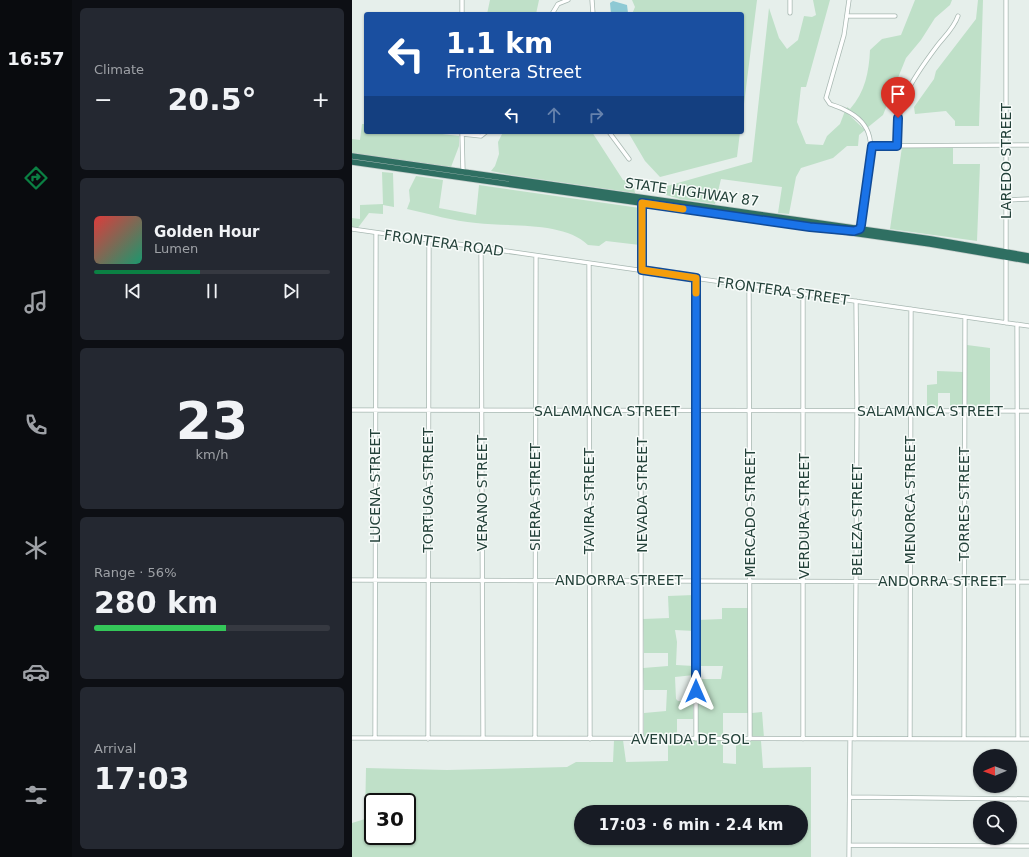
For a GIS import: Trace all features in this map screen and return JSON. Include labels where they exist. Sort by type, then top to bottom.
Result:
[{"type":"highway","name":"STATE HIGHWAY 87","points":[[352,157],[463,175],[576,188],[698,206],[812,225],[860,229],[1006,254],[1029,256]]},
{"type":"highway","points":[[352,162],[463,175],[642,203],[762,220],[812,225],[914,242],[1006,254],[1029,261]]},
{"type":"street","points":[[462,0],[462,12]]},
{"type":"street","points":[[553,12],[558,4],[568,0]]},
{"type":"street","points":[[592,0],[593,12]]},
{"type":"street","points":[[790,0],[790,13]]},
{"type":"street","points":[[849,0],[844,35],[826,98],[830,104],[845,110],[863,124],[869,134],[872,146],[860,229],[869,234],[914,242]]},
{"type":"street","name":"LAREDO STREET","points":[[1006,0],[1006,323]]},
{"type":"street","points":[[847,16],[895,16]]},
{"type":"street","points":[[897,146],[898,118],[906,92],[933,52],[956,22],[958,16]]},
{"type":"street","points":[[462,134],[463,175]]},
{"type":"street","points":[[468,134],[481,136],[484,134]]},
{"type":"street","points":[[611,134],[629,159]]},
{"type":"street","points":[[872,146],[1029,146]]},
{"type":"street","points":[[576,188],[587,192],[637,199],[642,203],[654,202],[698,206]]},
{"type":"street","points":[[1006,200],[1029,200]]},
{"type":"street","name":"NEVADA STREET","points":[[641,739],[642,203]]},
{"type":"street","name":"FRONTERA ROAD","points":[[352,229],[536,256]]},
{"type":"street","name":"LUCENA STREET","points":[[375,738],[376,233]]},
{"type":"street","name":"TORTUGA STREET","points":[[428,739],[429,240]]},
{"type":"street","name":"VERANO STREET","points":[[481,248],[483,738]]},
{"type":"street","name":"FRONTERA STREET","points":[[536,256],[1029,326]]},
{"type":"street","name":"SIERRA STREET","points":[[535,738],[536,256]]},
{"type":"street","name":"TAVIRA STREET","points":[[589,263],[590,410],[588,580],[590,739]]},
{"type":"street","points":[[696,278],[696,739]]},
{"type":"street","name":"MERCADO STREET","points":[[749,286],[750,739]]},
{"type":"street","name":"VERDURA STREET","points":[[803,294],[803,739]]},
{"type":"street","name":"BELEZA STREET","points":[[855,739],[857,411],[856,301]]},
{"type":"street","name":"MENORCA STREET","points":[[910,739],[911,309]]},
{"type":"street","name":"TORRES STREET","points":[[964,739],[965,317]]},
{"type":"street","points":[[1018,325],[1018,739]]},
{"type":"street","name":"SALAMANCA STREET","points":[[352,410],[1029,411]]},
{"type":"street","name":"ANDORRA STREET","points":[[352,580],[1029,582]]},
{"type":"street","name":"AVENIDA DE SOL","points":[[352,738],[1029,739]]},
{"type":"street","points":[[849,857],[850,739]]},
{"type":"street","points":[[850,798],[1029,798]]},
{"type":"street","points":[[849,845],[1029,846]]},
{"type":"green space","points":[[490,0],[539,0],[536,12],[487,12]]},
{"type":"green space","points":[[632,0],[757,0],[744,104],[744,12],[633,12],[635,7]]},
{"type":"green space","points":[[813,0],[830,0],[806,87],[801,87],[797,122],[806,144],[823,145],[827,136],[840,124],[845,111],[865,130],[859,135],[858,146],[847,146],[833,158],[801,168],[796,177],[789,214],[778,213],[782,187],[721,179],[715,204],[680,199],[666,195],[667,186],[752,162],[769,8],[779,38],[787,49],[798,40],[804,16],[812,17],[816,15]]},
{"type":"green space","points":[[915,0],[952,0],[950,5],[935,18],[921,40],[906,58],[883,115],[867,128],[846,109],[847,107],[850,109],[863,89],[869,66],[870,50],[882,39],[901,35]]},
{"type":"green space","points":[[978,0],[983,0],[979,126],[955,126],[955,121],[946,111],[915,114],[914,107],[934,79],[936,71],[976,19]]},
{"type":"green space","points":[[362,124],[364,124],[364,134],[442,134],[459,136],[459,146],[451,167],[352,153],[352,139],[360,140]]},
{"type":"green space","points":[[502,134],[593,134],[623,180],[633,183],[635,193],[491,171],[495,166],[499,154],[498,142]]},
{"type":"green space","points":[[629,134],[740,134],[737,157],[660,177],[645,161]]},
{"type":"green space","points":[[902,147],[953,147],[953,164],[980,164],[977,241],[890,229]]},
{"type":"green space","points":[[382,172],[393,173],[394,207],[383,205],[383,214],[369,213],[357,229],[352,228],[352,218],[360,219],[360,205],[383,204]]},
{"type":"green space","points":[[416,176],[443,180],[439,208],[476,215],[479,185],[640,208],[640,245],[606,241],[599,246],[588,245],[578,237],[551,229],[535,226],[467,222],[407,209],[410,201],[409,190]]},
{"type":"green space","points":[[967,345],[990,348],[990,410],[966,410]]},
{"type":"green space","points":[[937,371],[963,372],[963,410],[950,410],[950,393],[938,393],[938,409],[927,409],[927,385],[937,384]]},
{"type":"green space","points":[[694,595],[694,631],[675,630],[677,642],[676,665],[694,666],[694,675],[675,677],[676,699],[678,701],[693,701],[693,719],[677,719],[677,737],[644,737],[644,713],[666,711],[667,690],[644,690],[643,668],[668,666],[668,653],[644,653],[643,619],[669,618],[668,596]]},
{"type":"green space","points":[[722,608],[748,608],[748,713],[723,713],[723,738],[697,738],[697,679],[721,679],[723,666],[697,666],[697,620],[722,619]]},
{"type":"green space","points":[[762,712],[764,738],[752,738],[752,713]]},
{"type":"green space","points":[[614,740],[623,740],[626,762],[668,761],[668,740],[723,740],[723,763],[736,764],[736,740],[761,741],[763,768],[811,767],[811,857],[352,857],[352,823],[364,819],[364,845],[416,845],[416,793],[366,793],[366,768],[447,770],[567,767],[576,762],[613,762]]},
{"type":"water","points":[[613,1],[627,5],[628,12],[611,12],[610,3]]},
{"type":"slow traffic","points":[[683,209],[642,203],[641,267],[642,270],[696,278],[696,293]]},
{"type":"route","points":[[696,691],[696,278],[642,270],[642,203],[810,227],[854,231],[860,229],[861,225],[872,146],[897,146],[898,118]]}]
